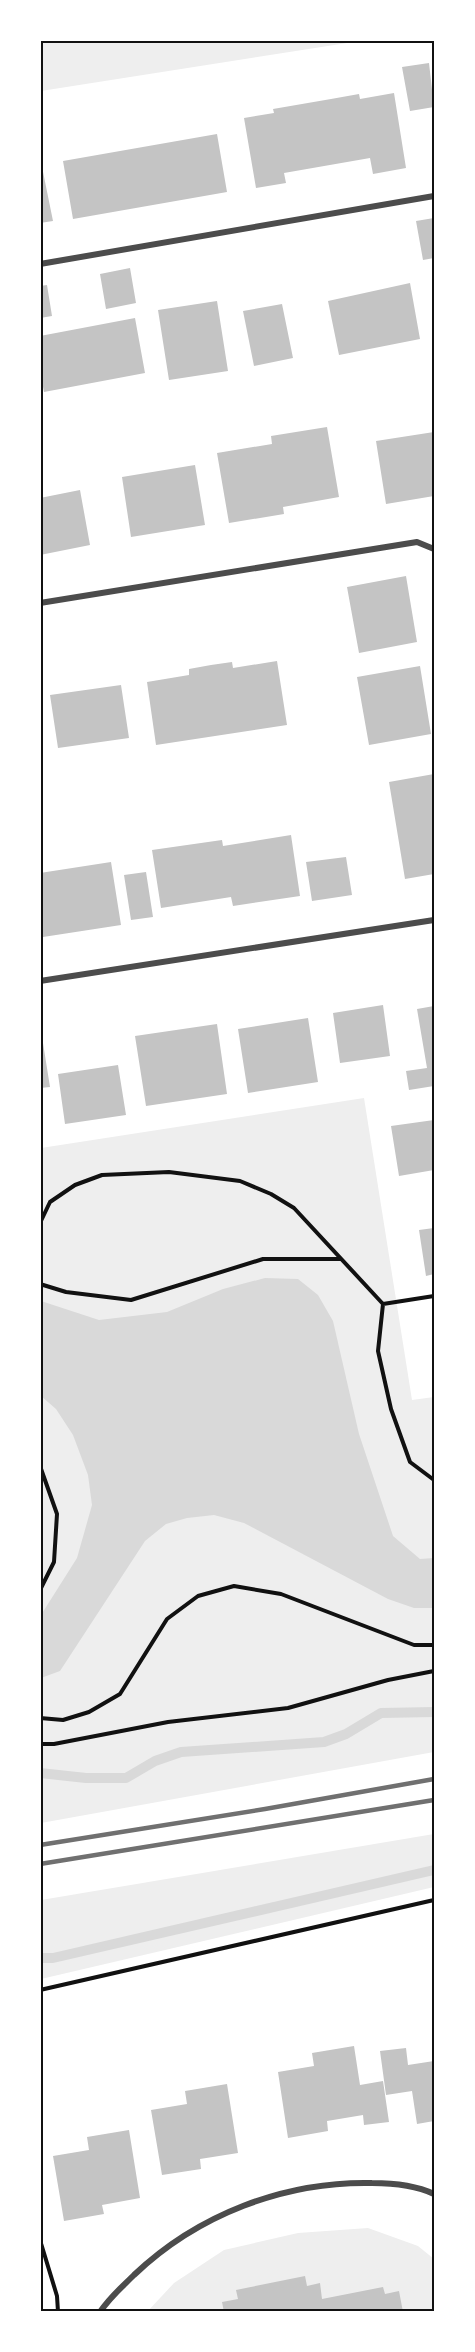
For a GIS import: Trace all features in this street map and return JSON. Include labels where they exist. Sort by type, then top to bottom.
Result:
[{"type":"street","points":[[40,264],[435,196]]},
{"type":"street","points":[[40,603],[417,542],[435,549]]},
{"type":"street","points":[[40,981],[435,920]]},
{"type":"street","points":[[100,2312],[108,2300],[155,2254],[200,2225],[243,2205],[289,2191],[349,2182],[397,2184],[435,2193]]},
{"type":"path","points":[[40,1223],[50,1202],[75,1185],[102,1175],[169,1172],[240,1181],[271,1194],[294,1208],[383,1304],[378,1352],[391,1409],[410,1462],[435,1480]]},
{"type":"path","points":[[40,1284],[66,1292],[131,1300],[263,1259],[341,1259]]},
{"type":"path","points":[[383,1304],[435,1296]]},
{"type":"path","points":[[40,1466],[57,1514],[54,1562],[40,1590]]},
{"type":"path","points":[[40,1718],[63,1720],[89,1713],[120,1694],[167,1618],[198,1596],[234,1586],[281,1594],[414,1645],[435,1645]]},
{"type":"path","points":[[40,1744],[54,1744],[168,1722],[288,1708],[388,1680],[435,1671]]},
{"type":"path","points":[[40,1990],[435,1900]]},
{"type":"path","points":[[40,2240],[57,2296],[58,2312]]},
{"type":"shaded area","points":[[41,40],[360,40],[360,41],[41,91]]},
{"type":"shaded area","points":[[364,1098],[412,1400],[434,1397],[434,1752],[41,1823],[41,1148]]},
{"type":"shaded area","points":[[265,1278],[298,1279],[318,1295],[333,1321],[359,1434],[393,1536],[420,1559],[434,1558],[434,1608],[414,1608],[388,1599],[244,1523],[214,1515],[187,1518],[166,1524],[145,1541],[60,1671],[41,1678],[41,1615],[77,1558],[92,1505],[88,1475],[73,1435],[56,1409],[41,1396],[41,1301],[99,1320],[167,1312],[223,1289]]},
{"type":"shaded area","points":[[434,1834],[434,1887],[41,1979],[41,1900]]},
{"type":"shaded area","points":[[368,2228],[418,2246],[434,2259],[434,2311],[147,2312],[174,2283],[224,2250],[298,2233]]},
{"type":"building","points":[[429,63],[434,107],[410,111],[402,67]]},
{"type":"building","points":[[394,93],[406,168],[373,174],[370,158],[284,173],[286,183],[256,188],[244,118],[274,113],[273,109],[359,94],[360,99]]},
{"type":"building","points":[[217,134],[227,192],[73,219],[63,161]]},
{"type":"building","points":[[40,157],[53,221],[40,223]]},
{"type":"building","points":[[434,218],[434,258],[423,260],[416,221]]},
{"type":"building","points":[[130,268],[136,303],[106,309],[100,274]]},
{"type":"building","points":[[410,283],[420,339],[339,355],[328,301]]},
{"type":"building","points":[[47,285],[52,316],[40,318],[40,286]]},
{"type":"building","points":[[217,301],[228,371],[169,380],[158,310]]},
{"type":"building","points":[[282,304],[293,358],[254,366],[243,311]]},
{"type":"building","points":[[135,318],[145,373],[44,392],[40,371],[40,336]]},
{"type":"building","points":[[327,427],[339,497],[283,507],[284,514],[229,523],[217,453],[272,444],[271,436]]},
{"type":"building","points":[[434,432],[434,496],[386,504],[376,441]]},
{"type":"building","points":[[195,465],[205,525],[131,537],[122,477]]},
{"type":"building","points":[[80,490],[90,545],[40,555],[40,498]]},
{"type":"building","points":[[406,576],[417,642],[359,653],[347,587]]},
{"type":"building","points":[[277,661],[287,725],[156,745],[147,682],[189,675],[189,669],[211,665],[232,662],[233,668]]},
{"type":"building","points":[[420,666],[431,734],[369,745],[357,677]]},
{"type":"building","points":[[121,685],[129,738],[58,748],[50,695]]},
{"type":"building","points":[[434,774],[434,874],[405,879],[389,782]]},
{"type":"building","points":[[291,835],[300,896],[233,906],[231,897],[161,908],[152,850],[222,840],[223,846]]},
{"type":"building","points":[[346,857],[352,895],[312,901],[306,862]]},
{"type":"building","points":[[111,862],[121,925],[43,937],[40,923],[40,873]]},
{"type":"building","points":[[146,872],[153,917],[131,920],[124,875]]},
{"type":"building","points":[[383,1005],[390,1056],[340,1063],[333,1013]]},
{"type":"building","points":[[434,1006],[434,1086],[409,1090],[406,1071],[427,1068],[417,1009]]},
{"type":"building","points":[[308,1018],[318,1082],[248,1093],[238,1029]]},
{"type":"building","points":[[217,1024],[227,1094],[146,1106],[135,1036]]},
{"type":"building","points":[[40,1043],[43,1043],[50,1087],[40,1088]]},
{"type":"building","points":[[118,1065],[126,1115],[65,1124],[58,1074]]},
{"type":"building","points":[[434,1120],[434,1170],[399,1176],[391,1126]]},
{"type":"building","points":[[434,1228],[434,1274],[426,1276],[419,1230]]},
{"type":"building","points":[[354,2046],[360,2085],[383,2081],[389,2122],[364,2125],[363,2115],[327,2121],[328,2131],[288,2138],[278,2072],[314,2066],[312,2053]]},
{"type":"building","points":[[406,2048],[408,2065],[434,2061],[434,2121],[417,2124],[412,2091],[386,2095],[380,2051]]},
{"type":"building","points":[[227,2084],[238,2153],[200,2159],[201,2169],[162,2175],[151,2110],[187,2104],[185,2091]]},
{"type":"building","points":[[129,2130],[140,2198],[102,2205],[104,2214],[64,2221],[53,2156],[89,2150],[87,2137]]},
{"type":"building","points":[[305,2276],[307,2286],[320,2283],[322,2299],[383,2287],[385,2294],[399,2291],[403,2312],[224,2312],[222,2302],[238,2299],[236,2290]]},
{"type":"waterway","points":[[40,1773],[86,1778],[126,1778],[155,1761],[181,1752],[324,1742],[346,1734],[381,1713],[434,1712]]},
{"type":"waterway","points":[[40,1958],[53,1958],[434,1870]]},
{"type":"railway","points":[[40,1845],[434,1779]]},
{"type":"railway","points":[[40,1864],[434,1800]]}]
